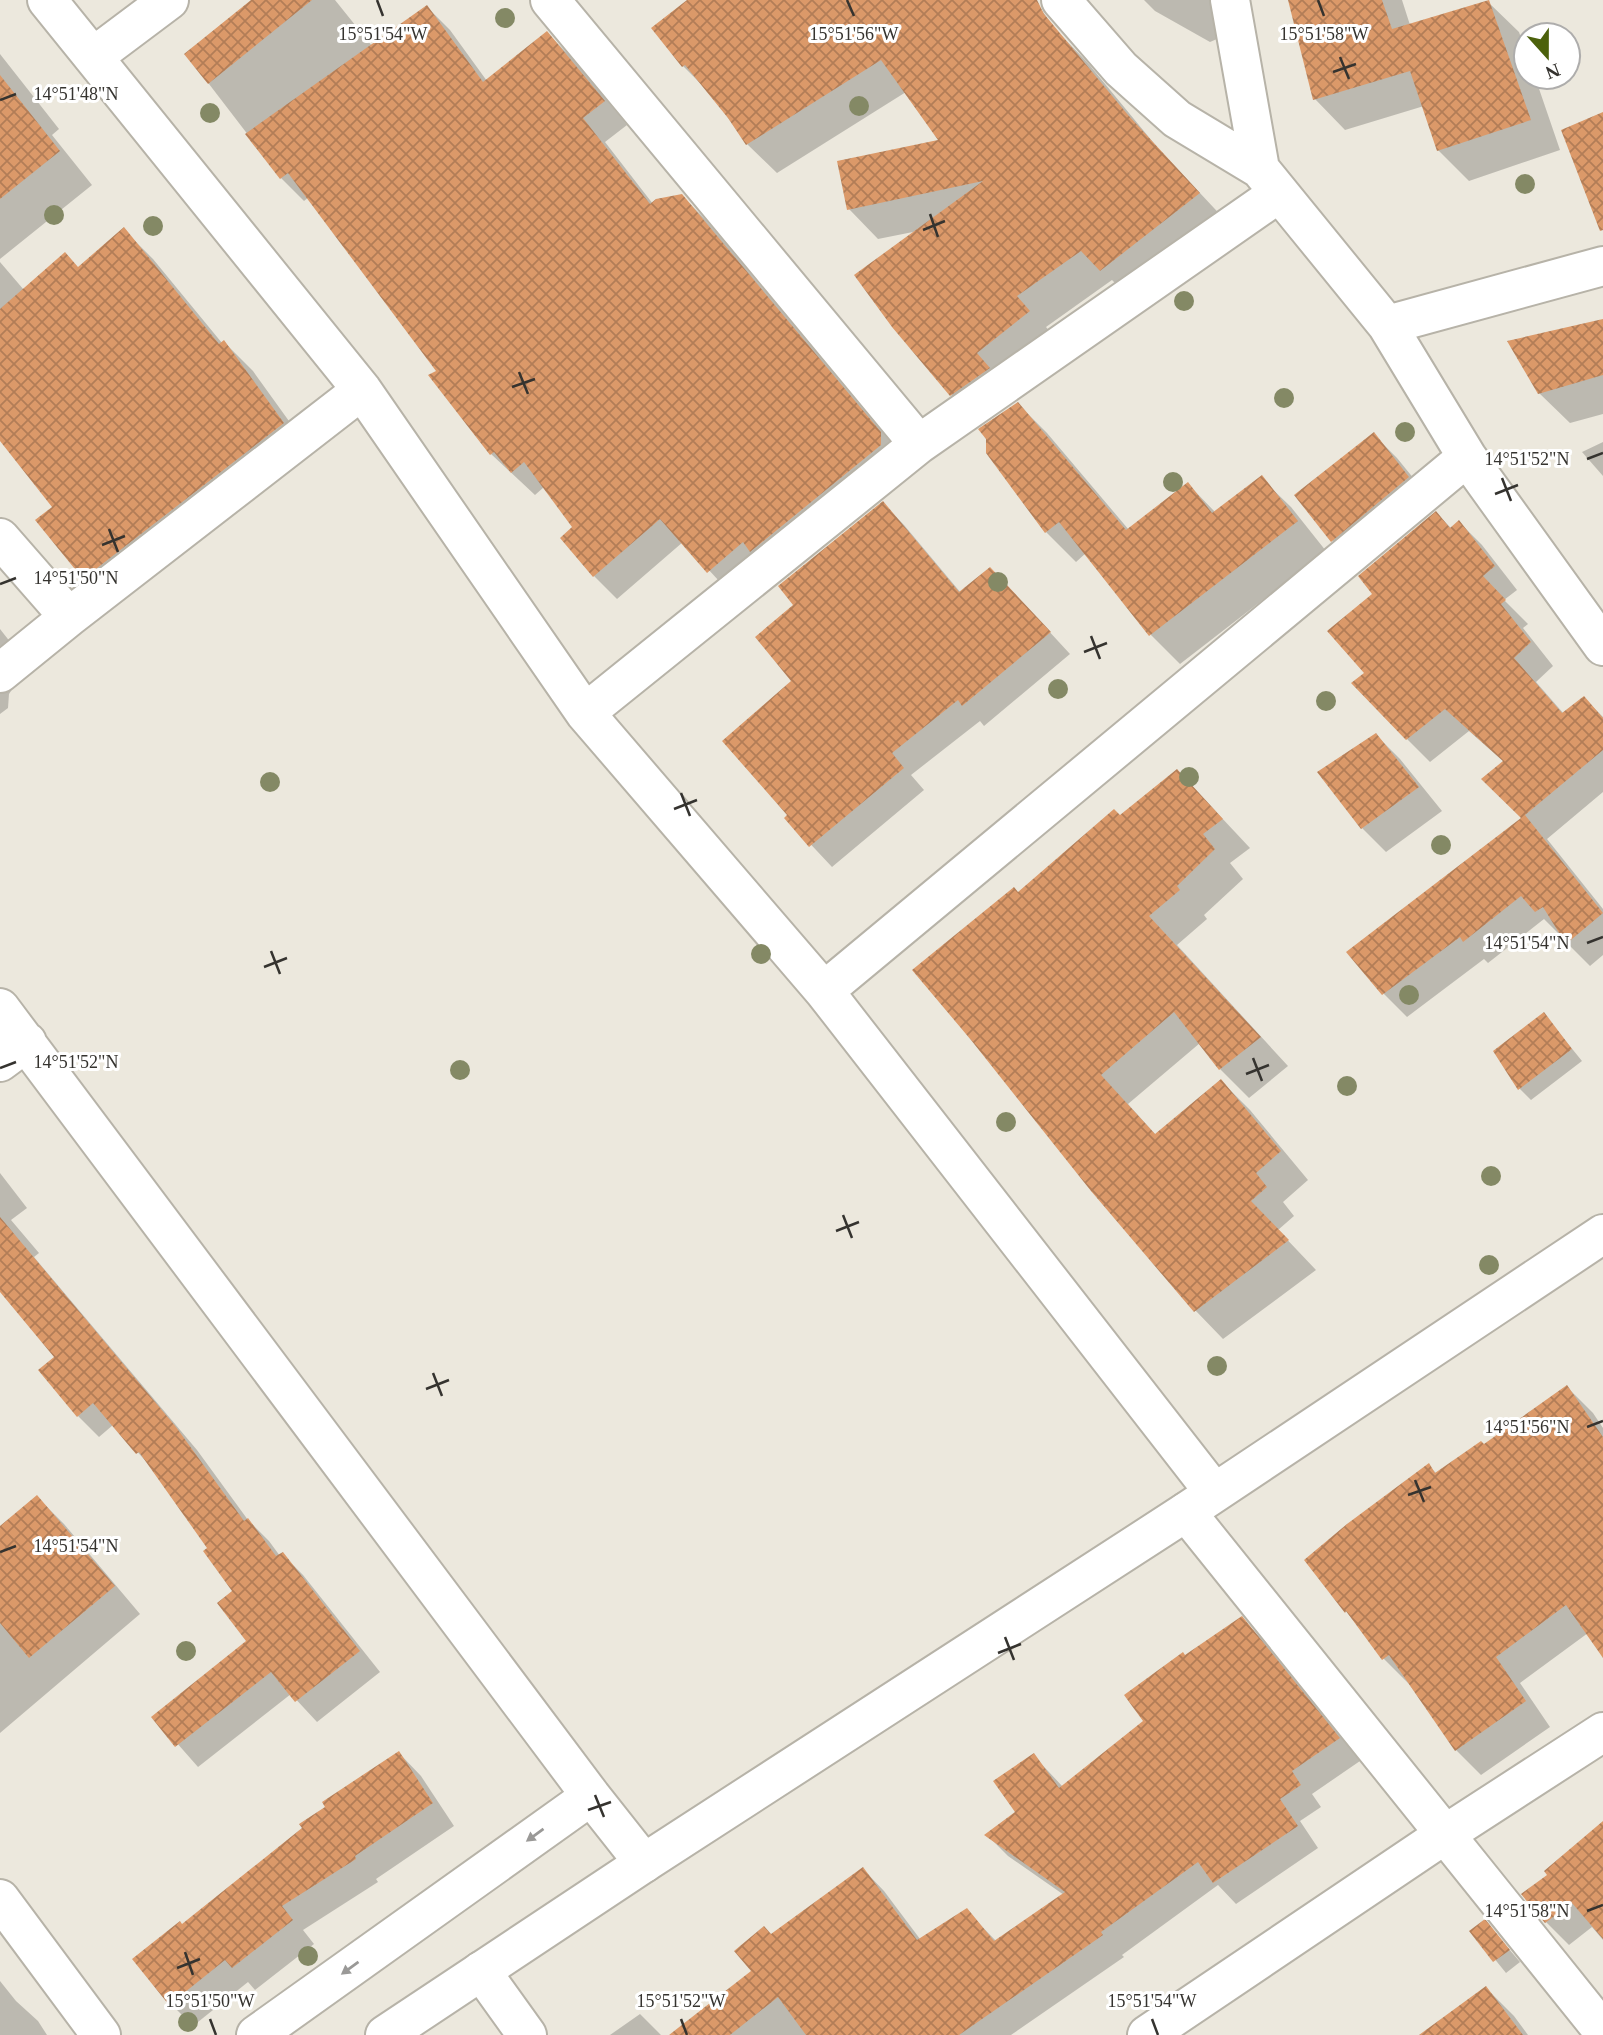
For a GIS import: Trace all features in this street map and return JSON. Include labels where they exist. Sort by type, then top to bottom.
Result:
[{"type":"street","points":[[47,0],[362,390],[585,713],[824,991],[1444,1835],[1603,2031]]},
{"type":"street","points":[[93,57],[169,0]]},
{"type":"street","points":[[550,0],[919,444]]},
{"type":"street","points":[[1061,0],[1121,69],[1177,119],[1270,181],[1387,325],[1467,457],[1603,646]]},
{"type":"street","points":[[1230,0],[1270,181]]},
{"type":"street","points":[[585,713],[919,444],[1270,181]]},
{"type":"street","points":[[1387,325],[1603,266]]},
{"type":"street","points":[[0,673],[362,390]]},
{"type":"street","points":[[824,991],[1467,457]]},
{"type":"street","points":[[0,538],[69,617]]},
{"type":"street","points":[[0,1008],[13,1052],[644,1863]]},
{"type":"street","points":[[385,2035],[644,1863],[1200,1502],[1603,1234]]},
{"type":"street","points":[[1147,2035],[1444,1835],[1603,1732]]},
{"type":"street","points":[[256,2035],[591,1796]]},
{"type":"street","points":[[0,1899],[101,2035]]},
{"type":"street","points":[[481,1971],[527,2035]]},
{"type":"building","points":[[251,0],[312,0],[208,84],[184,54]]},
{"type":"building","points":[[687,0],[1037,0],[1044,14],[1128,115],[1200,193],[1100,271],[1081,251],[1017,296],[1030,311],[977,353],[990,368],[950,396],[892,327],[854,275],[983,181],[847,210],[837,161],[938,140],[881,60],[746,145],[685,65],[682,67],[651,28]]},
{"type":"building","points":[[1288,0],[1382,0],[1392,29],[1489,0],[1512,66],[1512,91],[1521,91],[1531,120],[1437,151],[1410,71],[1313,100]]},
{"type":"building","points":[[427,5],[483,82],[547,31],[605,101],[583,118],[650,204],[656,199],[682,194],[881,432],[881,445],[750,552],[743,542],[707,573],[660,519],[593,577],[560,538],[572,527],[524,462],[511,473],[494,452],[490,455],[428,375],[436,371],[288,173],[280,179],[245,134]]},
{"type":"building","points":[[0,75],[60,151],[0,199]]},
{"type":"building","points":[[1603,112],[1603,230],[1600,231],[1561,130]]},
{"type":"building","points":[[124,227],[219,344],[224,340],[284,423],[83,579],[35,520],[52,507],[0,441],[0,309],[65,252],[78,267]]},
{"type":"building","points":[[1603,319],[1603,375],[1538,394],[1507,341]]},
{"type":"building","points":[[1018,402],[1126,530],[1188,482],[1212,513],[1262,475],[1298,521],[1149,636],[1059,522],[1045,533],[986,453],[986,439],[978,429]]},
{"type":"building","points":[[1374,432],[1409,477],[1331,542],[1294,495]]},
{"type":"building","points":[[883,501],[959,592],[990,567],[1051,632],[962,706],[958,700],[892,753],[904,768],[809,847],[784,818],[787,815],[722,741],[791,681],[755,637],[793,605],[778,586]]},
{"type":"building","points":[[1436,511],[1450,528],[1459,520],[1495,566],[1483,576],[1506,600],[1501,604],[1531,642],[1514,658],[1562,713],[1584,696],[1603,718],[1603,750],[1525,815],[1603,913],[1566,944],[1543,907],[1535,912],[1521,896],[1463,942],[1460,937],[1382,995],[1346,952],[1521,818],[1481,779],[1503,761],[1445,709],[1406,740],[1351,683],[1364,673],[1327,631],[1372,594],[1358,576]]},
{"type":"building","points":[[1376,733],[1419,787],[1361,829],[1317,772]]},
{"type":"building","points":[[1177,769],[1223,819],[1203,834],[1215,849],[1177,886],[1180,890],[1149,916],[1261,1037],[1219,1070],[1174,1012],[1101,1075],[1155,1134],[1221,1079],[1281,1151],[1256,1173],[1267,1187],[1251,1201],[1289,1240],[1194,1312],[1091,1191],[912,970],[1014,887],[1018,892],[1114,809],[1120,815]]},
{"type":"building","points":[[1544,1012],[1572,1049],[1518,1090],[1493,1051]]},
{"type":"building","points":[[0,1217],[176,1427],[244,1521],[248,1518],[276,1556],[283,1552],[360,1651],[295,1702],[271,1672],[175,1747],[151,1717],[246,1641],[217,1603],[232,1591],[203,1551],[207,1548],[139,1452],[136,1454],[93,1403],[77,1417],[38,1370],[54,1357],[0,1292]]},
{"type":"building","points":[[1567,1385],[1603,1437],[1603,1658],[1566,1605],[1496,1657],[1526,1701],[1455,1751],[1389,1655],[1382,1660],[1304,1560],[1429,1463],[1435,1473],[1481,1441],[1484,1444]]},
{"type":"building","points":[[37,1495],[115,1586],[29,1658],[0,1623],[0,1526]]},
{"type":"building","points":[[1242,1616],[1340,1738],[1292,1771],[1301,1785],[1280,1799],[1298,1826],[1213,1883],[1198,1862],[1101,1932],[1103,1935],[959,2035],[806,2035],[778,1997],[730,2035],[669,2035],[751,1971],[734,1951],[764,1926],[771,1934],[863,1867],[917,1940],[967,1908],[994,1941],[1065,1892],[984,1835],[1015,1812],[993,1781],[1034,1753],[1059,1788],[1143,1721],[1124,1695],[1183,1652],[1185,1655]]},
{"type":"building","points":[[399,1751],[433,1803],[355,1856],[356,1859],[282,1906],[293,1920],[232,1968],[225,1960],[169,2005],[132,1959],[180,1921],[182,1924],[302,1828],[299,1824],[325,1807],[322,1802]]},
{"type":"building","points":[[1603,1821],[1603,1939],[1572,1903],[1545,1923],[1521,1894],[1547,1875],[1544,1871]]},
{"type":"building","points":[[1485,1919],[1510,1950],[1493,1962],[1469,1931]]},
{"type":"building","points":[[1486,1986],[1523,2035],[1419,2035]]}]
